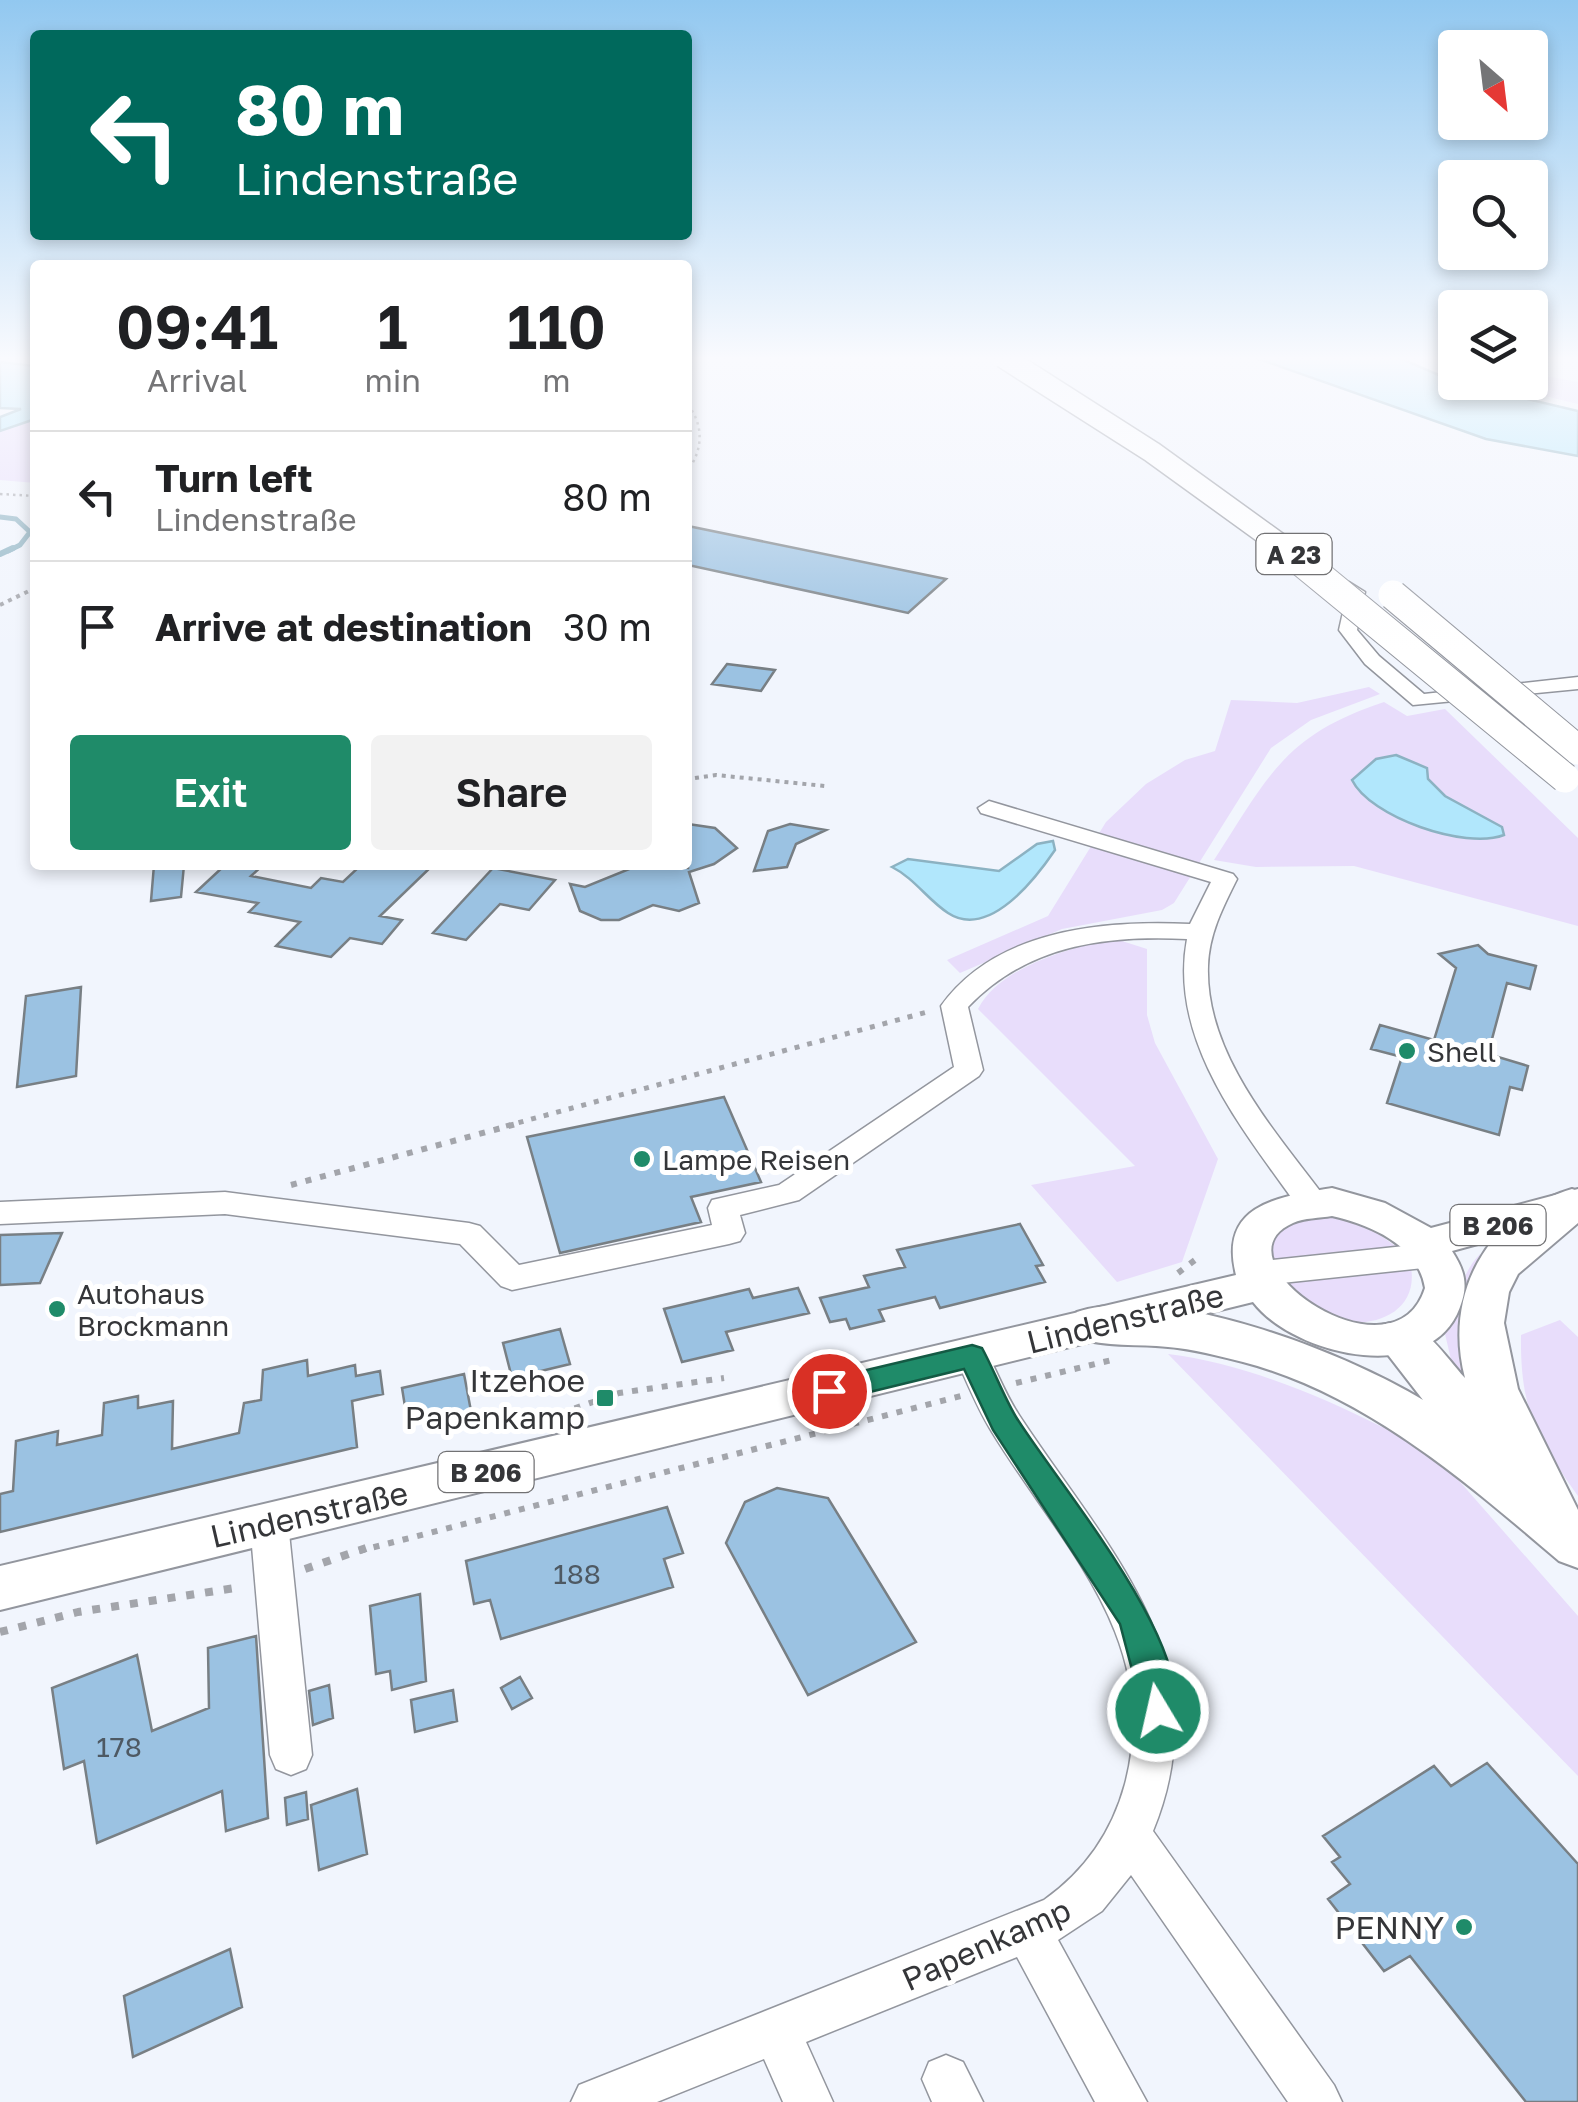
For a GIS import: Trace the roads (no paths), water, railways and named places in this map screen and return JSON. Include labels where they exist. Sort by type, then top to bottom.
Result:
[{"type":"highway","name":"A 23","points":[[1157,455],[1331,581],[1574,772]]},
{"type":"highway","name":"A 23","points":[[1355,566],[1480,665],[1574,772]]},
{"type":"highway","points":[[1569,1531],[1492,1394],[1482,1320],[1497,1266],[1520,1241],[1575,1204]]},
{"type":"highway","points":[[1112,1340],[1194,1332],[1328,1372],[1389,1400],[1569,1531]]},
{"type":"highway","points":[[1399,1338],[1569,1531]]},
{"type":"main road","points":[[1312,1202],[1373,1212],[1429,1250],[1444,1282],[1440,1309],[1419,1330],[1399,1338],[1358,1340],[1310,1327],[1289,1315],[1256,1280],[1249,1253],[1254,1234],[1267,1218],[1312,1202]]},
{"type":"main road","name":"B 206","points":[[1429,1250],[1575,1204]]},
{"type":"main road","name":"Lindenstraße","points":[[0,1588],[269,1523],[980,1373],[1112,1340],[1256,1280]]},
{"type":"street","points":[[1167,455],[1356,592],[1348,630],[1379,671],[1420,701],[1578,683]]},
{"type":"street","points":[[989,808],[1225,879],[1199,932],[1192,976],[1196,1006],[1214,1052],[1312,1202]]},
{"type":"street","points":[[0,1214],[244,1205],[469,1234],[512,1278],[729,1233],[723,1208],[788,1194],[969,1070],[954,1006],[977,980],[994,969],[1062,940],[1119,929],[1199,932]]},
{"type":"street","points":[[1256,1280],[1429,1250]]},
{"type":"street","name":"Papenkamp","points":[[596,2102],[1028,1932],[1082,1902],[1117,1860],[1130,1836],[1152,1771],[1156,1740],[1158,1711],[1144,1641],[1119,1592],[1004,1422],[980,1373]]},
{"type":"street","points":[[269,1523],[291,1755]]},
{"type":"street","points":[[1130,1836],[1317,2102]]},
{"type":"street","points":[[1028,1932],[1122,2102]]},
{"type":"street","points":[[776,2030],[808,2102]]},
{"type":"water","points":[[1396,755],[1427,768],[1428,779],[1445,796],[1502,827],[1504,835],[1466,838],[1444,834],[1398,818],[1362,794],[1352,780],[1376,759]]},
{"type":"water","points":[[1053,841],[1055,850],[1024,889],[995,912],[979,918],[964,919],[948,913],[892,867],[908,859],[999,871],[1037,844]]},
{"type":"waterway","points":[[0,517],[16,519],[30,532],[20,545],[8,551]]},
{"type":"waterway","points":[[0,554],[13,548]]},
{"type":"place","name":"Shell","points":[[1407,1051]]},
{"type":"place","name":"Lampe Reisen","points":[[642,1159]]},
{"type":"place","name":"Autohaus Brockmann","points":[[57,1309]]},
{"type":"place","name":"Itzehoe Papenkamp","points":[[605,1398]]},
{"type":"place","name":"PENNY","points":[[1464,1927]]}]
